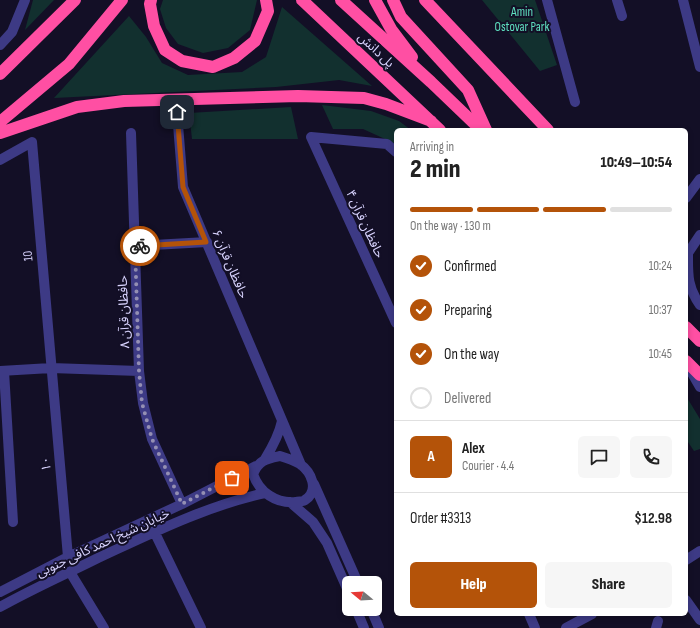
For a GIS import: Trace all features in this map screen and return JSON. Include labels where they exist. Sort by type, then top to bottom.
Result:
[{"type":"highway","points":[[0,74],[75,0]]},
{"type":"highway","points":[[0,122],[69,64],[122,0]]},
{"type":"highway","points":[[151,0],[150,4],[154,26],[165,50],[182,61],[213,67],[234,58],[255,41],[268,11],[266,0]]},
{"type":"highway","name":"پل دانش","points":[[302,0],[438,128]]},
{"type":"highway","name":"پل دانش","points":[[341,0],[431,82]]},
{"type":"highway","points":[[375,0],[391,29],[431,82],[479,128]]},
{"type":"highway","points":[[393,0],[401,17],[468,90],[485,128]]},
{"type":"highway","points":[[425,0],[546,128]]},
{"type":"highway","points":[[0,133],[77,106],[124,102],[290,96],[364,98],[386,104],[431,121]]},
{"type":"highway","points":[[688,330],[700,341]]},
{"type":"highway","points":[[688,364],[700,375]]},
{"type":"street","points":[[0,45],[12,32],[25,0]]},
{"type":"street","points":[[547,0],[575,102]]},
{"type":"street","points":[[617,0],[622,16]]},
{"type":"street","points":[[683,0],[700,67]]},
{"type":"street","name":"حافظان قرآن ۶","points":[[177,112],[183,187],[301,465]]},
{"type":"street","name":"حافظان قرآن ۸","points":[[131,133],[139,371],[142,403],[152,439],[182,504]]},
{"type":"street","name":"حافظان قرآن ۴","points":[[394,150],[387,144],[311,137],[394,319]]},
{"type":"street","name":"10","points":[[0,160],[32,142],[51,368]]},
{"type":"street","points":[[688,195],[700,179]]},
{"type":"street","points":[[688,253],[700,234]]},
{"type":"street","points":[[135,246],[206,242]]},
{"type":"street","points":[[688,278],[693,295],[700,305]]},
{"type":"street","points":[[688,366],[700,387]]},
{"type":"street","points":[[13,522],[2,371],[51,368],[139,371]]},
{"type":"street","name":"۱۰","points":[[51,368],[68,557]]},
{"type":"street","points":[[282,421],[274,444],[265,459],[256,466],[253,474],[256,482],[265,493],[279,501],[290,502],[304,501],[311,494],[314,484]]},
{"type":"street","points":[[265,459],[280,456],[292,459],[301,465],[309,474],[355,576]]},
{"type":"street","name":"خیابان شیخ احمد کافی جنوبی","points":[[0,592],[68,557],[182,504],[256,466]]},
{"type":"street","name":"خیابان شیخ احمد کافی جنوبی","points":[[0,607],[154,532],[208,509],[241,498],[265,493]]},
{"type":"street","points":[[290,502],[313,522],[327,543],[342,577]]},
{"type":"street","points":[[154,532],[201,628]]},
{"type":"street","points":[[688,559],[700,551]]},
{"type":"street","points":[[70,572],[104,628]]},
{"type":"street","points":[[688,603],[700,620]]},
{"type":"street","points":[[359,616],[364,628]]},
{"type":"street","points":[[374,616],[379,628]]},
{"type":"street","points":[[530,616],[535,628]]},
{"type":"street","points":[[566,628],[588,616]]},
{"type":"green space","points":[[33,0],[54,0],[25,30]]},
{"type":"green space","points":[[163,0],[257,0],[250,30],[228,48],[203,53],[178,44],[166,28],[160,9]]},
{"type":"green space","name":"Amin Ostovar Park","points":[[482,0],[535,0],[557,65],[540,71]]},
{"type":"green space","points":[[282,7],[372,86],[339,80],[276,87],[54,98],[129,16],[146,37],[162,63],[188,75],[242,72],[266,57]]},
{"type":"green space","points":[[322,105],[371,111],[399,121],[408,128],[394,128],[394,143],[363,129],[333,129]]},
{"type":"green space","points":[[291,107],[298,139],[192,139],[189,113]]},
{"type":"green space","points":[[688,399],[700,419],[700,449],[694,451],[688,442]]},
{"type":"way so far","points":[[140,246],[135,246],[139,371],[142,403],[152,439],[182,504],[232,478]]},
{"type":"route","points":[[140,246],[206,242],[183,187],[177,112]]}]
